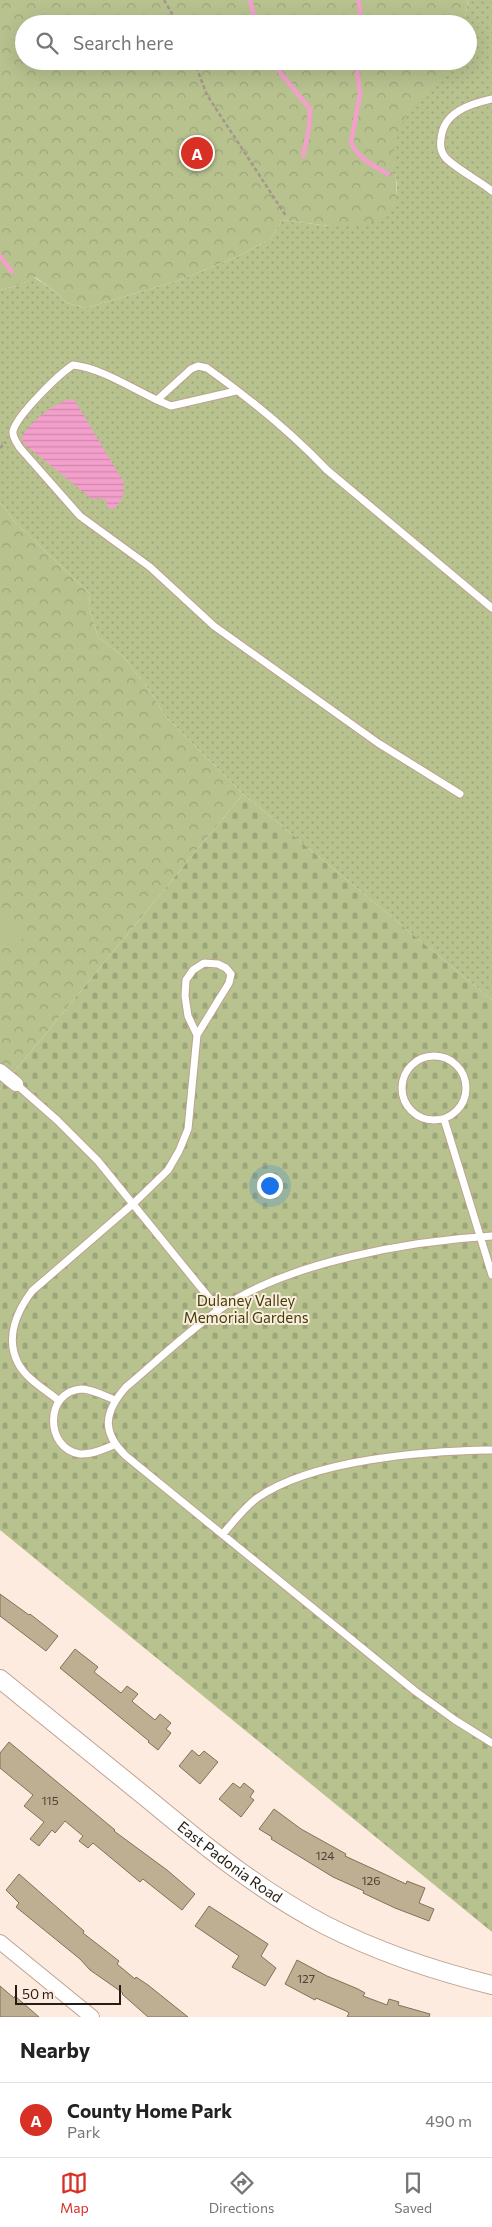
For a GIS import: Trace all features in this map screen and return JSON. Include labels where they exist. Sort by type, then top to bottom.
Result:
[{"type":"street","points":[[0,1071],[16,1084]]},
{"type":"street","name":"East Padonia Road","points":[[0,1679],[204,1846],[268,1892],[326,1926],[392,1955],[432,1969],[492,1985]]},
{"type":"street","points":[[0,1942],[92,2017]]},
{"type":"lane","points":[[492,99],[471,104],[454,114],[446,123],[441,135],[440,145],[445,156],[453,164],[492,191]]},
{"type":"lane","points":[[236,391],[171,406],[98,372],[83,366],[73,365],[56,378],[18,420],[13,437],[20,448],[80,516],[150,567],[214,626],[378,743],[460,794]]},
{"type":"lane","points":[[157,400],[191,369],[198,366],[207,368],[293,437],[327,470],[492,608]]},
{"type":"lane","points":[[58,1400],[30,1378],[18,1364],[14,1351],[13,1334],[18,1313],[32,1291],[134,1204],[168,1170],[179,1151],[188,1128],[198,1035],[229,983],[231,974],[226,968],[218,964],[204,964],[193,970],[186,980],[185,996],[188,1016],[198,1035]]},
{"type":"lane","points":[[441,1056],[453,1061],[464,1075],[466,1095],[462,1105],[456,1113],[444,1119],[432,1120],[420,1117],[413,1112],[403,1097],[402,1088],[406,1071],[423,1058],[441,1056]]},
{"type":"lane","points":[[16,1084],[57,1120],[98,1161],[219,1310]]},
{"type":"lane","points":[[444,1119],[492,1275]]},
{"type":"lane","points":[[492,1236],[420,1244],[359,1256],[299,1272],[264,1284],[219,1310],[126,1387],[109,1411],[108,1428],[114,1445],[126,1456],[415,1692],[492,1743]]},
{"type":"lane","points":[[114,1445],[94,1453],[80,1454],[65,1448],[57,1437],[53,1426],[53,1415],[58,1400],[69,1393],[82,1389],[115,1400]]},
{"type":"lane","points":[[223,1534],[257,1498],[285,1484],[325,1469],[386,1458],[444,1451],[492,1450]]},
{"type":"path","points":[[164,0],[173,15]]},
{"type":"path","points":[[197,70],[207,95],[286,216]]},
{"type":"green space","points":[[0,0],[468,0],[466,15],[15,15],[15,70],[448,70],[440,84],[424,97],[405,117],[394,145],[397,197],[389,214],[361,226],[330,226],[282,220],[271,238],[241,255],[177,281],[86,308],[67,303],[35,277],[20,285],[0,290]]},
{"type":"green space","points":[[468,0],[492,0],[492,1000],[243,794],[165,716],[152,694],[124,657],[98,637],[89,607],[90,594],[15,522],[0,502],[0,290],[20,285],[34,277],[57,293],[67,303],[86,308],[177,281],[241,255],[271,238],[282,220],[330,226],[397,197],[394,168],[379,123],[447,70],[477,70],[477,15],[466,15]]},
{"type":"green space","points":[[0,502],[15,522],[90,594],[89,607],[98,637],[124,657],[152,694],[165,716],[243,794],[0,1089]]},
{"type":"green space","name":"Dulaney Valley Memorial Gardens","points":[[243,794],[492,1000],[492,1932],[0,1530],[0,1089]]},
{"type":"green space","points":[[0,911],[27,933],[13,951],[0,940]]},
{"type":"shaded area","points":[[71,399],[75,401],[123,481],[124,489],[122,496],[119,503],[113,509],[108,508],[106,500],[100,498],[92,499],[23,443],[22,436],[37,419],[50,409]]},
{"type":"building","points":[[0,1594],[58,1636],[46,1651],[0,1616]]},
{"type":"building","points":[[75,1649],[98,1667],[94,1672],[121,1693],[127,1686],[138,1694],[132,1701],[155,1720],[160,1714],[171,1723],[166,1729],[171,1733],[158,1750],[60,1668]]},
{"type":"building","points":[[9,1742],[114,1831],[167,1870],[195,1894],[182,1910],[143,1879],[140,1882],[93,1843],[88,1848],[79,1841],[83,1836],[65,1821],[55,1833],[52,1830],[39,1846],[30,1839],[44,1822],[24,1806],[33,1795],[0,1768],[0,1753]]},
{"type":"building","points":[[192,1750],[199,1756],[204,1751],[218,1762],[200,1784],[179,1766]]},
{"type":"building","points":[[233,1783],[240,1788],[244,1783],[254,1791],[250,1797],[254,1800],[241,1817],[219,1799]]},
{"type":"building","points":[[274,1809],[301,1829],[346,1854],[345,1856],[406,1884],[407,1881],[425,1888],[419,1903],[434,1909],[429,1921],[363,1893],[364,1891],[333,1877],[271,1839],[272,1837],[259,1829]]},
{"type":"building","points":[[19,1874],[84,1931],[83,1933],[119,1961],[117,1964],[135,1979],[136,1977],[148,1985],[188,2017],[148,2017],[123,1993],[90,1970],[80,1959],[16,1907],[19,1903],[6,1890]]},
{"type":"building","points":[[209,1906],[268,1944],[261,1956],[276,1968],[265,1986],[232,1967],[239,1956],[195,1926]]},
{"type":"building","points":[[297,1960],[327,1976],[358,1989],[365,1993],[363,1996],[387,2005],[389,1999],[399,2002],[398,2005],[430,2014],[429,2017],[347,2017],[349,2013],[346,2011],[316,1998],[315,2000],[285,1984]]},
{"type":"building","points":[[0,1986],[14,1998],[15,1996],[39,2017],[0,2017]]},
{"type":"waterway","points":[[250,0],[254,15]]},
{"type":"waterway","points":[[358,0],[360,15]]},
{"type":"waterway","points":[[278,70],[310,109],[309,128],[303,156]]},
{"type":"waterway","points":[[357,70],[360,94],[351,142],[357,153],[372,165],[388,174]]},
{"type":"waterway","points":[[0,256],[12,272]]},
{"type":"place","name":"County Home Park","points":[[197,153]]}]
